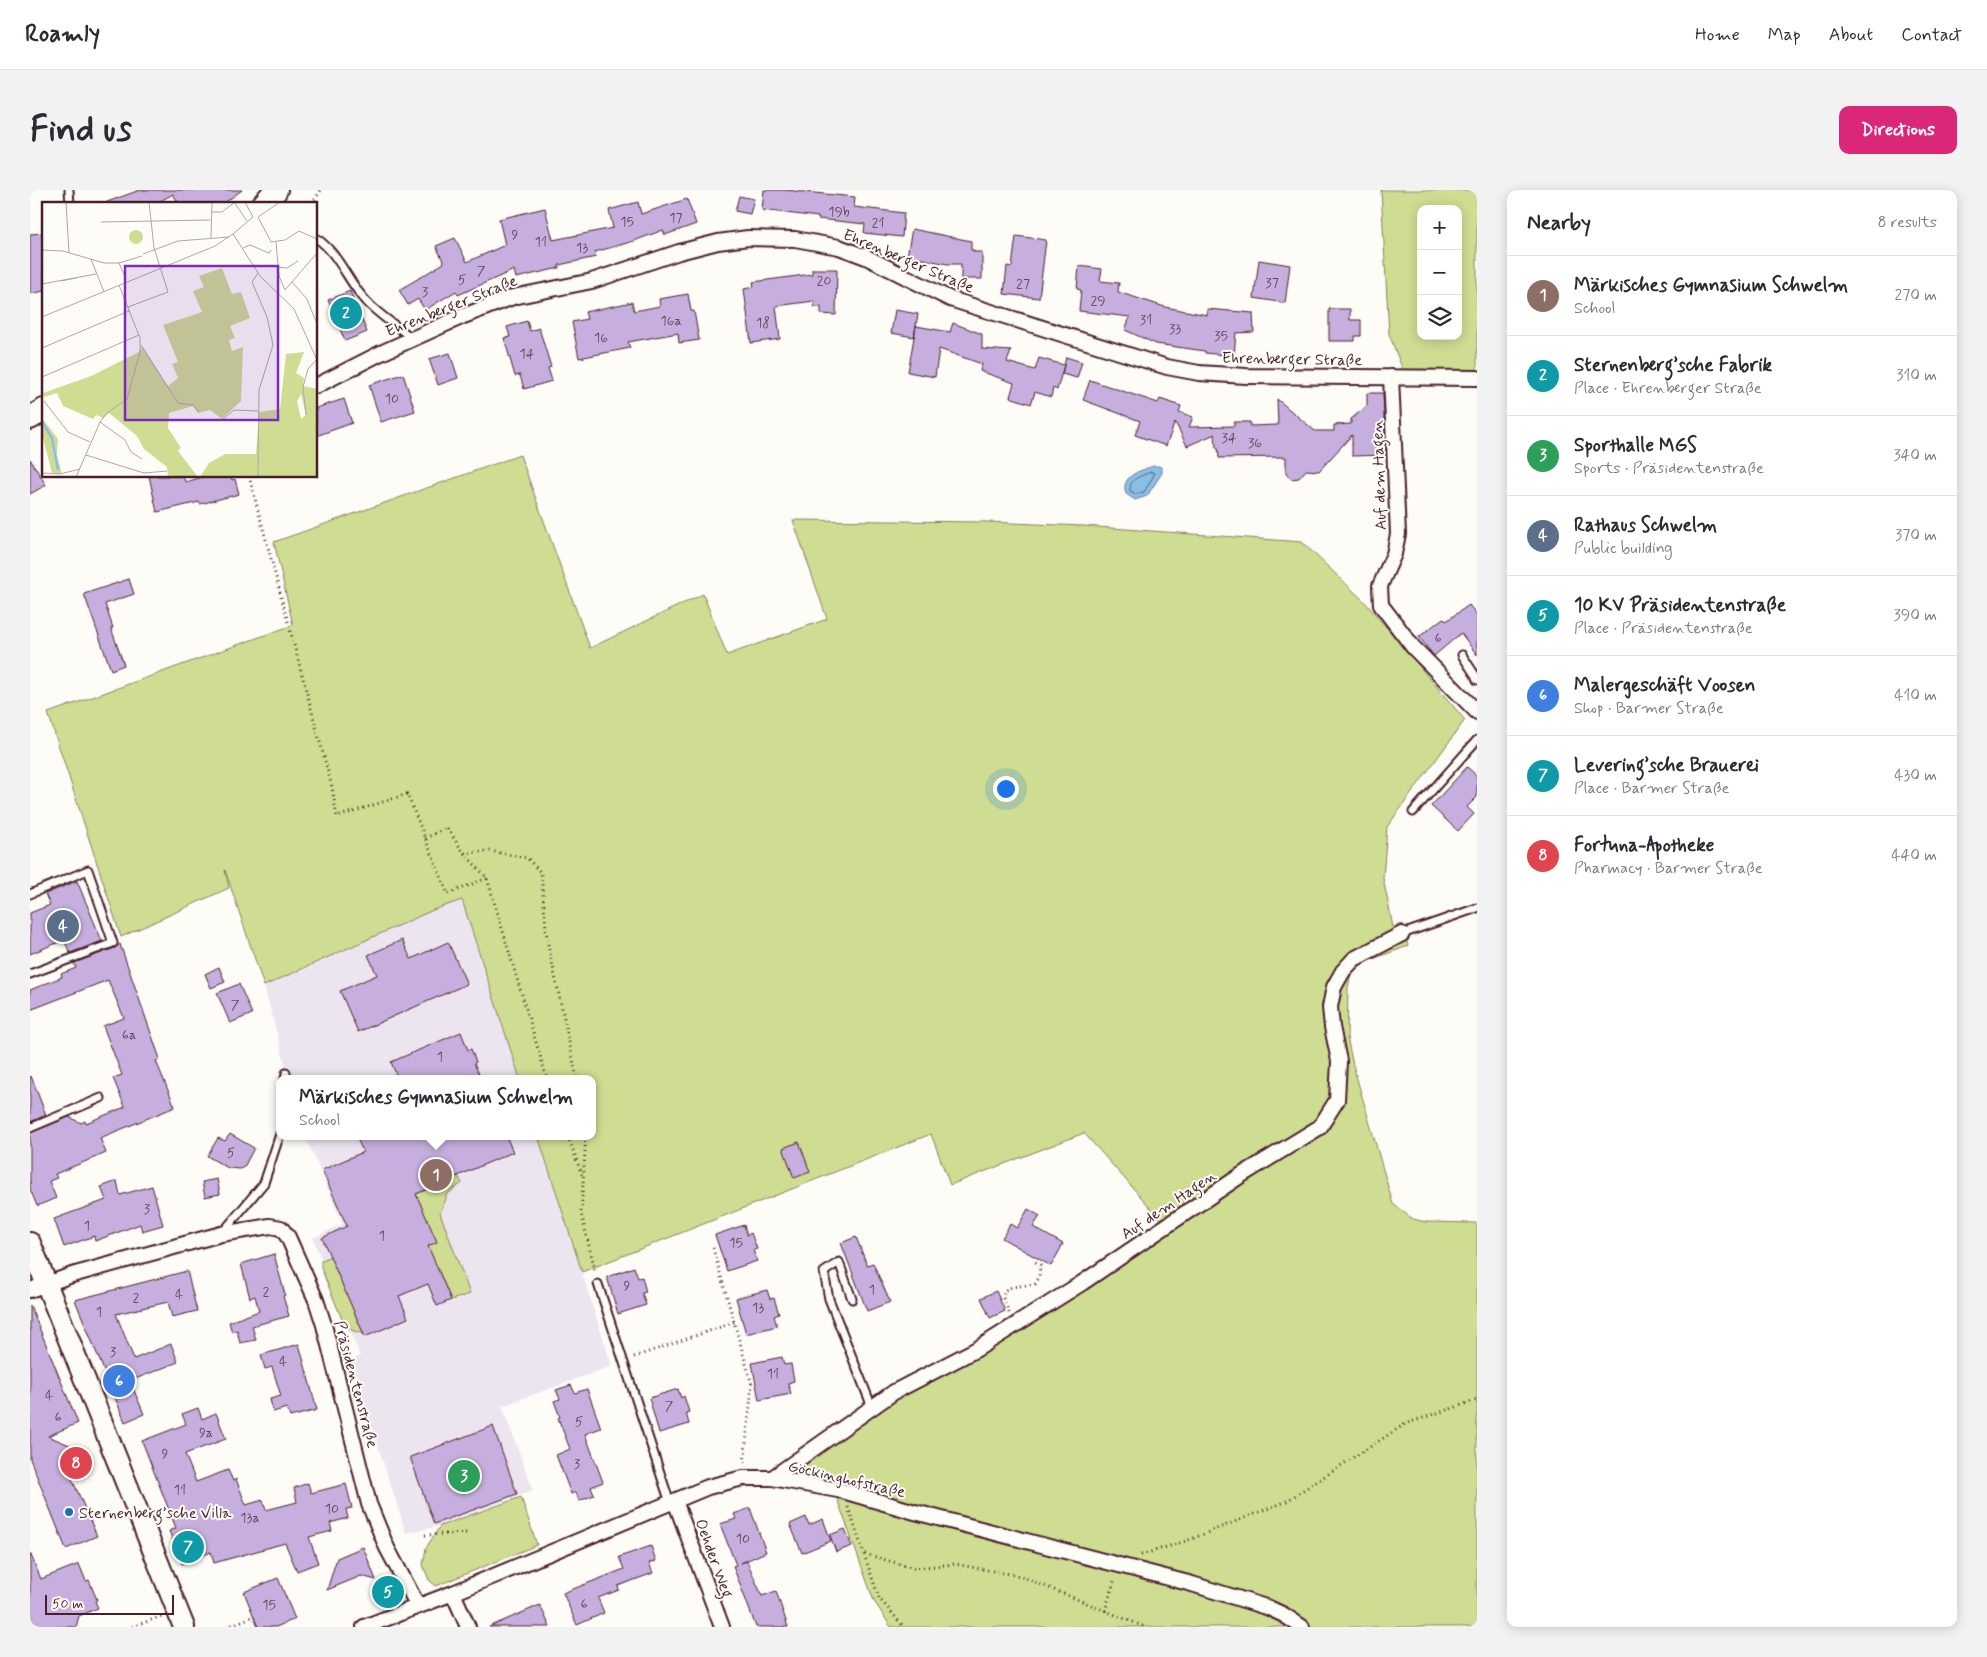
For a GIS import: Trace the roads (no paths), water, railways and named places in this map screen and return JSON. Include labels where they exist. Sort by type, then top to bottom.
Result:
[{"type":"main road","points":[[266,202],[276,190]]},
{"type":"main road","points":[[30,418],[42,411]]},
{"type":"street","name":"Ehrenberger Straße","points":[[318,385],[380,353],[513,297],[592,281],[679,252],[718,242],[748,238],[772,238],[811,242],[838,248],[866,257],[950,298],[1167,367],[1199,374],[1326,378],[1392,376],[1477,378]]},
{"type":"street","name":"Auf dem Hagen","points":[[1392,376],[1398,534],[1394,554],[1380,586],[1380,605],[1413,647],[1477,712]]},
{"type":"street","name":"Auf dem Hagen","points":[[772,1478],[894,1392],[977,1349],[1074,1288],[1240,1176],[1320,1127],[1337,1100],[1339,1061],[1330,1007],[1334,987],[1342,971],[1354,959],[1402,934]]},
{"type":"street","name":"Präsidentenstraße","points":[[38,1287],[72,1275],[221,1234],[270,1226],[281,1228],[288,1237],[316,1300],[324,1325],[369,1504],[387,1548],[418,1606]]},
{"type":"street","points":[[30,1243],[38,1287],[181,1618]]},
{"type":"street","name":"Göckinghofstraße","points":[[364,1627],[708,1488],[743,1478],[772,1478],[842,1491],[915,1512],[1117,1564],[1192,1584],[1268,1608],[1284,1615],[1302,1627]]},
{"type":"street","name":"Oehder Weg","points":[[673,1502],[722,1627]]},
{"type":"street","points":[[453,1592],[468,1627]]},
{"type":"lane","points":[[318,239],[324,243],[366,302],[413,339]]},
{"type":"lane","points":[[1462,655],[1477,680]]},
{"type":"lane","points":[[1413,812],[1477,740]]},
{"type":"lane","points":[[30,894],[88,870],[113,943],[30,974]]},
{"type":"lane","name":"Auf dem Hagen","points":[[1402,934],[1477,908]]},
{"type":"lane","points":[[30,1128],[101,1098]]},
{"type":"lane","points":[[221,1234],[264,1184],[278,1140]]},
{"type":"lane","points":[[852,1299],[839,1262],[824,1272],[829,1299],[872,1407]]},
{"type":"lane","points":[[598,1284],[673,1502]]},
{"type":"water","points":[[1153,466],[1162,468],[1162,473],[1147,496],[1135,500],[1126,494],[1125,488],[1128,479],[1137,472]]},
{"type":"place","name":"Sternenberg’sche Fabrik","points":[[346,313]]},
{"type":"place","name":"Rathaus Schwelm","points":[[63,926]]},
{"type":"place","name":"Märkisches Gymnasium Schwelm","points":[[436,1175]]},
{"type":"place","name":"Malergeschäft Voosen","points":[[119,1381]]},
{"type":"place","name":"Fortuna-Apotheke","points":[[76,1463]]},
{"type":"place","name":"Sporthalle MGS","points":[[464,1476]]},
{"type":"place","name":"Sternenberg’sche Villa","points":[[69,1512]]},
{"type":"place","name":"Levering’sche Brauerei","points":[[188,1547]]},
{"type":"place","name":"10 KV Präsidentenstraße","points":[[388,1592]]}]
